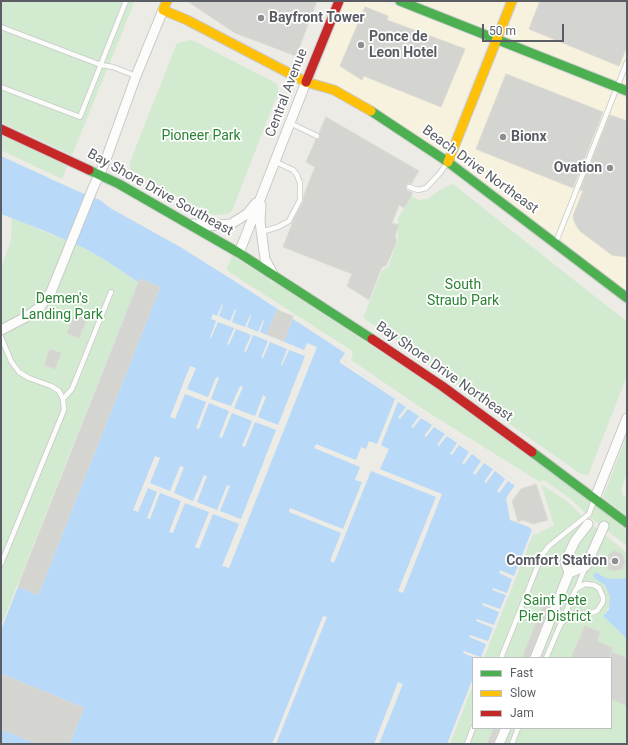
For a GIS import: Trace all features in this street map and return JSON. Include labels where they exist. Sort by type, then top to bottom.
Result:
[{"type":"street","name":"Central Avenue","points":[[239,253],[338,1]]},
{"type":"street","points":[[400,1],[627,91]]},
{"type":"street","points":[[448,162],[512,1]]},
{"type":"street","name":"Beach Drive Northeast","points":[[165,5],[193,24],[306,82],[334,90],[388,121],[448,162],[627,298]]},
{"type":"street","points":[[1,330],[40,307],[46,300],[58,278],[91,193],[105,162],[136,76],[165,5]]},
{"type":"street","name":"Bay Shore Drive Southeast","points":[[1,128],[120,184],[239,253]]},
{"type":"street","name":"Central Avenue","points":[[189,224],[207,226],[232,224],[247,214],[262,196]]},
{"type":"street","name":"Central Avenue","points":[[262,196],[260,222],[265,259],[274,275]]},
{"type":"street","name":"Bay Shore Drive Northeast","points":[[239,253],[442,386],[627,523]]},
{"type":"street","points":[[595,498],[627,418]]},
{"type":"street","points":[[535,657],[569,573],[565,562],[575,541],[588,524]]},
{"type":"street","points":[[569,573],[586,566],[604,526]]},
{"type":"street","points":[[500,744],[506,729]]},
{"type":"lane","points":[[1,87],[80,117],[126,1]]},
{"type":"lane","points":[[1,27],[101,65],[113,67],[136,76]]},
{"type":"lane","points":[[556,243],[627,62]]},
{"type":"lane","points":[[290,124],[317,136]]},
{"type":"lane","points":[[261,232],[278,227],[288,221],[300,200],[300,183],[297,175],[292,170],[276,162]]},
{"type":"lane","points":[[409,187],[418,190],[426,188],[448,162]]},
{"type":"lane","points":[[63,399],[72,389],[111,292]]},
{"type":"lane","points":[[1,337],[18,372],[59,391],[63,399],[64,410],[1,564]]},
{"type":"lane","points":[[501,657],[542,555],[549,546],[589,514],[595,498]]},
{"type":"lane","points":[[546,657],[586,566]]},
{"type":"lane","points":[[561,624],[568,614],[592,614],[597,611],[603,602],[602,592],[594,585],[585,584],[576,589]]},
{"type":"lane","points":[[467,744],[473,729]]},
{"type":"lane","points":[[512,744],[518,729]]},
{"type":"shaded area","points":[[345,1],[384,1],[488,42],[445,153],[315,79]]},
{"type":"shaded area","points":[[415,1],[505,1],[493,32]]},
{"type":"shaded area","points":[[519,1],[627,1],[627,85],[505,37]]},
{"type":"shaded area","points":[[500,47],[627,98],[627,291],[455,160]]},
{"type":"green space","points":[[1,1],[135,1],[72,155],[1,122]]},
{"type":"green space","name":"Pioneer Park","points":[[190,40],[276,83],[278,88],[278,95],[232,211],[228,214],[214,215],[203,212],[130,169],[130,162],[177,43]]},
{"type":"green space","points":[[1,135],[67,166],[62,179],[1,150]]},
{"type":"green space","name":"South Straub Park","points":[[453,184],[627,321],[627,376],[588,475],[581,474],[401,346],[402,344],[363,318],[382,271],[388,267],[398,240],[398,219],[410,196],[419,200],[428,199],[440,190]]},
{"type":"green space","name":"Demen's Landing Park","points":[[12,218],[84,248],[138,282],[1,626],[1,268],[11,240]]},
{"type":"green space","points":[[232,256],[269,279],[271,283],[274,282],[439,390],[592,503],[627,531],[627,546],[587,515],[571,499],[544,480],[540,482],[429,413],[351,360],[353,354],[351,350],[226,270]]},
{"type":"green space","points":[[627,435],[627,473],[621,489],[623,495],[627,498],[627,516],[603,497]]},
{"type":"green space","name":"Saint Pete Pier District","points":[[541,484],[568,502],[584,518],[627,553],[627,578],[606,578],[595,572],[593,577],[602,582],[610,592],[610,605],[603,616],[627,639],[627,744],[450,744],[472,688],[472,729],[612,729],[612,657],[484,657],[534,532],[535,535],[554,525]]},
{"type":"water","points":[[1,156],[100,200],[110,208],[182,248],[348,355],[344,361],[517,482],[506,498],[510,520],[529,527],[534,532],[484,657],[472,657],[472,688],[450,744],[1,744],[1,630],[138,282],[84,248],[1,214]]},
{"type":"water","points":[[595,572],[606,578],[627,578],[627,639],[603,616],[609,609],[610,596],[605,585],[593,577]]},
{"type":"pier","points":[[222,304],[223,305],[219,316],[230,321],[235,309],[236,310],[232,322],[245,327],[250,315],[251,316],[247,327],[258,332],[263,320],[264,321],[260,332],[304,350],[307,343],[317,347],[229,568],[222,566],[239,524],[213,514],[199,549],[195,547],[209,512],[185,503],[173,533],[169,532],[181,501],[160,493],[150,519],[147,518],[157,492],[148,488],[138,512],[133,510],[155,456],[160,458],[150,483],[170,491],[180,466],[184,467],[174,493],[193,501],[204,475],[207,476],[197,502],[217,510],[227,485],[230,486],[220,511],[241,519],[276,430],[255,422],[245,447],[242,446],[252,421],[232,413],[222,438],[219,437],[229,411],[209,403],[199,429],[196,428],[206,402],[185,394],[175,419],[170,417],[190,366],[196,368],[187,389],[208,397],[216,377],[219,378],[211,399],[231,406],[240,386],[243,387],[234,408],[255,416],[263,395],[266,397],[258,417],[278,425],[305,356],[289,350],[282,366],[281,365],[287,349],[270,342],[263,358],[261,358],[268,341],[253,335],[246,352],[244,351],[251,335],[236,329],[229,345],[227,344],[234,328],[218,322],[211,338],[210,337],[216,321],[211,319],[213,314],[217,316]]},
{"type":"pier","points":[[345,353],[348,355],[344,361],[517,482],[515,486],[508,481],[499,493],[497,491],[505,479],[495,471],[486,483],[484,482],[493,469],[484,463],[475,475],[473,473],[481,461],[472,454],[464,464],[462,463],[469,452],[459,445],[452,455],[450,454],[457,443],[447,436],[439,446],[437,445],[445,434],[434,427],[426,437],[424,436],[432,425],[421,418],[413,428],[411,427],[419,416],[408,409],[400,419],[398,417],[406,407],[398,402],[381,445],[389,449],[380,469],[442,494],[403,593],[398,591],[436,497],[371,471],[334,563],[330,561],[341,533],[289,512],[290,508],[343,529],[362,482],[355,480],[360,467],[314,448],[316,444],[356,460],[361,447],[366,449],[369,441],[377,444],[395,399],[339,362]]},
{"type":"pier","points":[[532,530],[534,532],[484,657],[481,657],[486,644],[469,637],[470,635],[488,641],[493,628],[476,621],[477,619],[494,625],[499,612],[482,605],[483,603],[500,609],[506,595],[492,590],[493,588],[507,593],[512,579],[499,573],[500,570],[514,576]]},
{"type":"pier","points":[[323,616],[327,617],[276,744],[272,744]]},
{"type":"pier","points":[[464,651],[481,657],[473,657],[463,653]]},
{"type":"pier","points":[[472,681],[472,688],[450,744],[447,744]]},
{"type":"pier","points":[[398,682],[403,684],[379,744],[374,744]]},
{"type":"building","name":"Bayfront Tower","points":[[187,1],[317,1],[296,56],[235,33]]},
{"type":"building","points":[[540,1],[627,1],[627,46],[619,66],[529,29]]},
{"type":"building","points":[[365,7],[388,16],[387,20],[465,49],[441,107],[364,76],[362,80],[340,66]]},
{"type":"building","points":[[506,74],[603,112],[573,188],[476,149]]},
{"type":"building","name":"Ovation","points":[[610,115],[627,121],[627,257],[612,255],[580,231],[573,216],[583,191],[580,190]]},
{"type":"building","points":[[326,117],[419,171],[411,184],[408,183],[406,185],[406,190],[413,193],[404,208],[399,205],[392,223],[399,225],[395,236],[397,241],[386,266],[382,267],[369,300],[347,286],[352,274],[283,247],[294,219],[303,202],[304,195],[315,167],[306,162],[316,139],[319,139],[320,137],[319,133]]},
{"type":"building","points":[[140,279],[160,287],[38,595],[18,586]]},
{"type":"building","points":[[277,310],[293,316],[284,341],[267,334]]},
{"type":"building","points":[[76,311],[88,316],[79,338],[67,333]]},
{"type":"building","points":[[50,349],[61,353],[55,369],[44,365]]},
{"type":"building","points":[[536,484],[548,520],[533,524],[523,520],[518,522],[512,501],[521,489]]},
{"type":"building","name":"Comfort Station","points":[[614,551],[622,554],[625,562],[622,569],[614,571],[607,568],[606,561],[608,555]]},
{"type":"building","points":[[554,595],[529,657],[522,657],[547,596]]},
{"type":"building","points":[[585,626],[600,632],[597,641],[613,648],[609,657],[571,657]]},
{"type":"building","points":[[611,652],[627,658],[627,706],[612,699]]},
{"type":"building","points":[[1,674],[84,708],[69,744],[38,744],[1,729]]},
{"type":"building","points":[[494,729],[499,729],[493,744],[487,744]]},
{"type":"traffic: fast","points":[[400,1],[627,91]]},
{"type":"traffic: fast","points":[[371,111],[448,162],[627,298]]},
{"type":"traffic: fast","points":[[89,170],[119,184],[239,253],[372,339]]},
{"type":"traffic: fast","points":[[532,452],[627,523]]},
{"type":"traffic: slow","points":[[167,1],[163,10],[187,20],[306,82],[334,90],[371,111]]},
{"type":"traffic: slow","points":[[448,162],[512,1]]},
{"type":"traffic: jam","points":[[306,82],[339,1]]},
{"type":"traffic: jam","points":[[1,129],[89,170]]},
{"type":"traffic: jam","points":[[372,339],[442,386],[532,452]]},
{"type":"place","name":"Bayfront Tower","points":[[261,18]]},
{"type":"place","name":"Ponce de Leon Hotel","points":[[361,45]]},
{"type":"place","name":"Bionx","points":[[503,137]]},
{"type":"place","name":"Ovation","points":[[610,168]]},
{"type":"place","name":"Comfort Station","points":[[615,561]]}]
